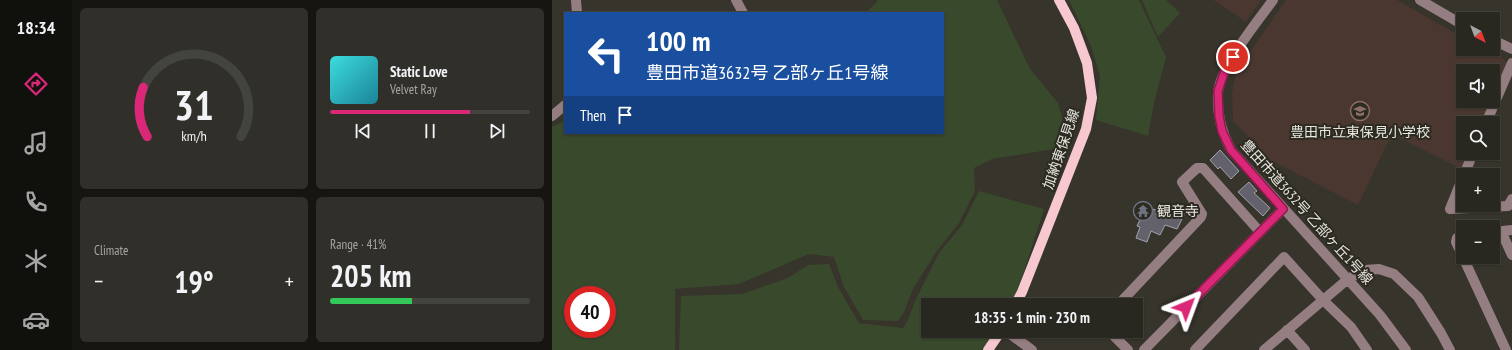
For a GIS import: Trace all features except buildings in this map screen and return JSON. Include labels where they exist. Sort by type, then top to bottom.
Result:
[{"type":"main road","name":"加納東保見線","points":[[1018,298],[1086,129],[1092,98],[1086,63],[1074,28],[1059,0]]},
{"type":"main road","points":[[988,350],[996,338]]},
{"type":"street","points":[[576,0],[577,12]]},
{"type":"street","points":[[736,0],[742,12]]},
{"type":"street","name":"豊田市道3632号 乙部ヶ丘1号線","points":[[1273,0],[1233,57],[1224,73],[1218,91],[1219,116],[1222,131],[1231,150],[1380,315],[1406,350]]},
{"type":"street","points":[[1420,0],[1456,21]]},
{"type":"street","points":[[1500,43],[1512,49]]},
{"type":"street","points":[[1489,116],[1512,63]]},
{"type":"street","points":[[552,116],[564,106]]},
{"type":"street","points":[[1125,298],[1201,217],[1202,214],[1182,182],[1197,168],[1203,168],[1260,232]]},
{"type":"street","points":[[1456,195],[1450,209],[1456,209]]},
{"type":"street","points":[[1500,206],[1508,206],[1512,199]]},
{"type":"street","points":[[1144,350],[1283,209]]},
{"type":"street","points":[[1500,231],[1512,230]]},
{"type":"street","points":[[1500,236],[1512,255]]},
{"type":"street","points":[[1195,350],[1284,257],[1351,328],[1367,350]]},
{"type":"street","points":[[1466,264],[1506,350]]},
{"type":"street","points":[[1264,350],[1348,279],[1365,270],[1379,269],[1394,274],[1418,297],[1450,350]]},
{"type":"street","points":[[1287,330],[1305,350]]},
{"type":"street","points":[[1016,338],[1032,350]]},
{"type":"street","points":[[1116,338],[1128,350]]},
{"type":"shaded area","points":[[1213,0],[1261,0],[1246,22]]},
{"type":"shaded area","name":"豊田市立東保見小学校","points":[[1286,0],[1397,0],[1456,34],[1456,56],[1499,56],[1503,58],[1507,64],[1500,80],[1500,64],[1456,64],[1456,108],[1488,108],[1484,116],[1456,116],[1456,160],[1465,160],[1462,168],[1392,134],[1358,205],[1272,161],[1233,121],[1232,93],[1236,72]]},
{"type":"green space","points":[[877,0],[997,0],[1030,69],[1058,103],[1065,129],[1054,149],[992,159],[974,168],[975,191],[959,223],[937,251],[913,289],[904,312],[898,321],[863,320],[844,287],[834,257],[809,254],[739,284],[675,289],[675,350],[552,350],[552,127],[564,121],[564,134],[944,134],[944,12],[866,12],[877,2]]},
{"type":"green space","points":[[1069,0],[1139,0],[1166,57],[1154,103],[1148,136],[1096,120],[1100,76],[1091,46]]},
{"type":"green space","points":[[1142,0],[1166,0],[1180,13],[1158,37]]},
{"type":"green space","points":[[979,191],[1044,209],[1018,290],[1013,298],[921,298],[921,338],[990,338],[982,350],[679,350],[681,296],[742,294],[788,278],[808,265],[829,264],[838,287],[859,323],[903,328],[939,253],[962,225]]},
{"type":"place","name":"豊田市立東保見小学校","points":[[1360,111]]},
{"type":"place","name":"観音寺","points":[[1143,211]]},
{"type":"route","points":[[1186,307],[1283,209],[1231,150],[1222,131],[1219,116],[1218,91],[1224,73],[1233,57]]}]
